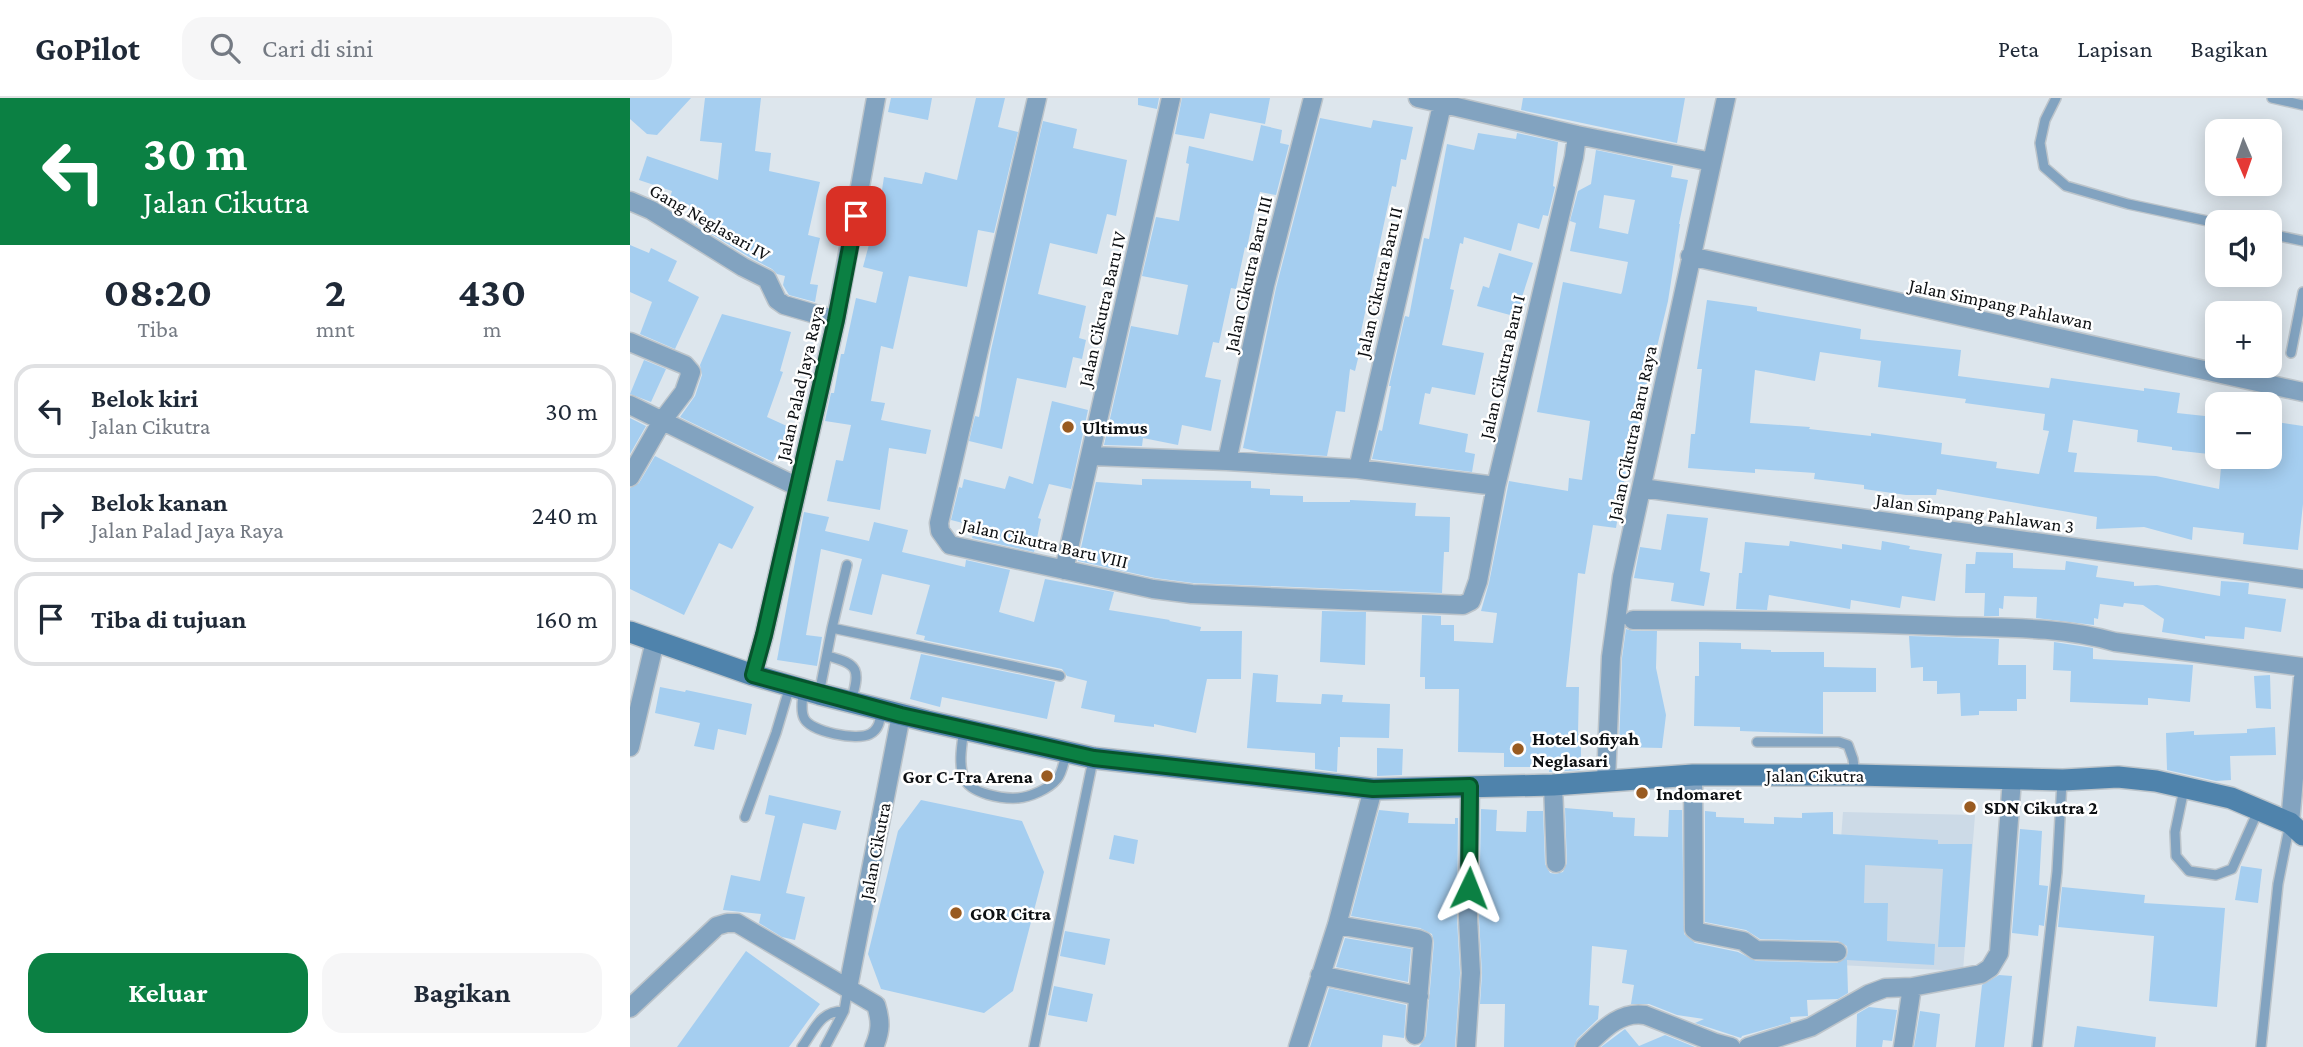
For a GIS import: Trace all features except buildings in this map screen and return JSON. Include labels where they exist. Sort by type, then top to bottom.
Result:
[{"type":"main road","name":"Jalan Cikutra","points":[[630,632],[804,690],[1094,758],[1373,789],[1553,785],[1693,775],[1855,775],[2063,780],[2118,777],[2156,781],[2231,798],[2259,809],[2296,829]]},
{"type":"street","name":"Jalan Palad Jaya Raya","points":[[753,675],[836,320],[876,98]]},
{"type":"street","name":"Jalan Cikutra Baru VIII","points":[[1037,98],[939,523],[940,531],[950,545],[1153,589],[1192,594],[1463,605]]},
{"type":"street","name":"Jalan Cikutra Baru IV","points":[[1064,569],[1171,98]]},
{"type":"street","name":"Jalan Cikutra Baru III","points":[[1227,461],[1265,285],[1313,98]]},
{"type":"street","points":[[1419,98],[1577,135],[1712,162]]},
{"type":"street","name":"Jalan Cikutra Baru Raya","points":[[1606,782],[1615,615],[1726,98]]},
{"type":"street","name":"Jalan Cikutra Baru II","points":[[1358,469],[1442,105]]},
{"type":"street","name":"Jalan Cikutra Baru I","points":[[1463,605],[1471,601],[1475,593],[1496,486],[1577,135]]},
{"type":"street","name":"Gang Neglasari IV","points":[[630,201],[651,210],[743,268],[767,279],[777,300],[784,305],[836,320]]},
{"type":"street","name":"Jalan Simpang Pahlawan","points":[[1690,257],[2303,392]]},
{"type":"street","points":[[630,342],[685,365],[691,372],[684,392],[662,421],[630,477]]},
{"type":"street","points":[[630,405],[798,486]]},
{"type":"street","points":[[1091,456],[1358,469],[1496,486]]},
{"type":"street","name":"Jalan Simpang Pahlawan 3","points":[[1642,488],[2303,579]]},
{"type":"street","points":[[1633,620],[1813,620],[2047,629],[2115,642],[2303,667]]},
{"type":"street","points":[[630,747],[655,641]]},
{"type":"street","points":[[2296,829],[2303,678]]},
{"type":"street","name":"Jalan Cikutra","points":[[848,988],[891,712]]},
{"type":"street","points":[[1693,775],[1695,929],[1698,932],[1743,941],[1756,950],[1837,952]]},
{"type":"street","points":[[1761,1045],[1811,1027],[1869,994],[1885,988],[1981,974],[1994,963],[2000,953],[2011,779]]},
{"type":"street","points":[[1553,785],[1556,863]]},
{"type":"street","points":[[1466,1047],[1471,973],[1468,918],[1470,786]]},
{"type":"street","points":[[1298,1047],[1337,925],[1373,789]]},
{"type":"street","points":[[630,1008],[717,926],[737,923],[876,1005],[881,1031],[874,1047]]},
{"type":"street","points":[[1337,925],[1423,941],[1415,1035]]},
{"type":"street","points":[[1320,975],[1419,996]]},
{"type":"street","points":[[1903,1047],[1912,986]]},
{"type":"street","points":[[1585,1047],[1609,1024],[1634,1013],[1731,1047]]},
{"type":"lane","points":[[2056,98],[2045,120],[2040,143],[2044,167],[2066,186],[2128,204],[2205,220]]},
{"type":"lane","points":[[2272,98],[2303,105]]},
{"type":"lane","points":[[2282,237],[2303,241]]},
{"type":"lane","points":[[2291,353],[2303,292]]},
{"type":"lane","points":[[745,817],[776,733],[827,656],[847,565]]},
{"type":"lane","points":[[832,628],[1060,676]]},
{"type":"lane","points":[[827,656],[845,660],[854,667],[857,673],[851,702]]},
{"type":"lane","points":[[804,690],[804,720],[814,729],[857,737],[870,734],[891,712]]},
{"type":"lane","points":[[964,729],[963,778],[970,788],[993,795],[1018,798],[1038,792],[1058,779],[1067,752]]},
{"type":"lane","points":[[1757,742],[1839,742],[1848,745],[1855,775]]},
{"type":"lane","points":[[1034,1047],[1094,758]]},
{"type":"lane","points":[[2037,1047],[2057,872],[2063,780]]},
{"type":"lane","points":[[2185,788],[2175,832],[2176,856],[2189,871],[2216,876],[2232,869],[2259,809]]},
{"type":"lane","points":[[2261,1047],[2278,884],[2296,829]]},
{"type":"lane","points":[[825,1047],[844,1011],[848,988]]},
{"type":"lane","points":[[802,1047],[823,1017],[832,1011],[844,1011]]},
{"type":"shaded area","points":[[1843,812],[1975,815],[1963,971],[1838,965],[1839,866]]},
{"type":"place","name":"Ultimus","points":[[1068,427]]},
{"type":"place","name":"Hotel Sofiyah Neglasari","points":[[1518,749]]},
{"type":"place","name":"Gor C-Tra Arena","points":[[1047,776]]},
{"type":"place","name":"Indomaret","points":[[1642,793]]},
{"type":"place","name":"SDN Cikutra 2","points":[[1970,807]]},
{"type":"place","name":"GOR Citra","points":[[956,913]]},
{"type":"route","points":[[856,216],[831,344],[753,675],[901,715],[1094,758],[1373,789],[1470,786],[1469,888]]}]
